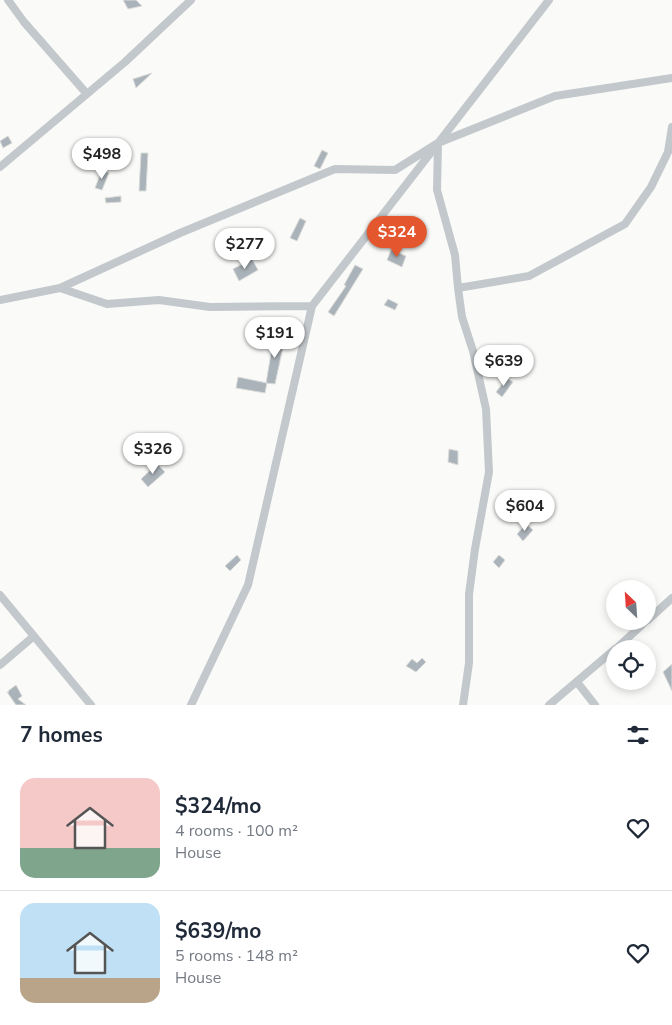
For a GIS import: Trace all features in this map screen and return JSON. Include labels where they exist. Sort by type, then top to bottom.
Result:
[{"type":"street","points":[[8,0],[24,22],[86,94]]},
{"type":"street","points":[[0,167],[125,62],[191,0]]},
{"type":"street","points":[[191,705],[248,585],[312,306],[549,0]]},
{"type":"street","points":[[0,300],[60,288],[180,233],[336,169],[395,170],[438,143],[555,96],[672,78]]},
{"type":"street","points":[[458,288],[529,276],[625,224],[651,187],[668,152],[672,127]]},
{"type":"street","points":[[438,143],[437,190],[455,255],[462,317],[473,351],[486,409],[489,472],[475,548],[470,594],[469,663],[463,705]]},
{"type":"street","points":[[60,288],[108,304],[159,300],[210,307],[312,306]]},
{"type":"street","points":[[0,595],[91,705]]},
{"type":"street","points":[[656,613],[672,598]]},
{"type":"street","points":[[625,640],[637,630]]},
{"type":"street","points":[[0,664],[34,636]]},
{"type":"street","points":[[549,705],[606,657]]},
{"type":"street","points":[[577,682],[595,705]]},
{"type":"building","points":[[123,0],[136,0],[142,6],[128,9]]},
{"type":"building","points":[[152,73],[136,88],[133,79]]},
{"type":"building","points":[[8,136],[12,143],[3,148],[0,141]]},
{"type":"building","points":[[322,150],[328,153],[320,169],[314,166]]},
{"type":"building","points":[[141,153],[148,153],[146,191],[139,191]]},
{"type":"building","points":[[102,170],[109,173],[102,190],[95,188]]},
{"type":"building","points":[[121,196],[121,202],[106,203],[105,198]]},
{"type":"building","points":[[300,218],[306,221],[297,241],[290,238]]},
{"type":"building","points":[[391,250],[406,256],[402,267],[387,260]]},
{"type":"building","points":[[252,259],[258,270],[239,281],[233,269]]},
{"type":"building","points":[[355,265],[363,269],[334,316],[328,312],[346,286],[344,285]]},
{"type":"building","points":[[388,299],[398,304],[395,310],[384,305]]},
{"type":"building","points":[[274,336],[285,338],[275,384],[266,383]]},
{"type":"building","points":[[238,377],[267,383],[265,393],[236,388]]},
{"type":"building","points":[[507,378],[513,382],[502,397],[496,392]]},
{"type":"building","points":[[449,449],[458,451],[458,465],[448,462]]},
{"type":"building","points":[[157,464],[165,472],[148,487],[141,479]]},
{"type":"building","points":[[526,524],[533,530],[523,541],[517,534]]},
{"type":"building","points":[[237,555],[241,560],[230,571],[225,566]]},
{"type":"building","points":[[499,555],[505,560],[499,568],[493,562]]},
{"type":"building","points":[[422,658],[426,662],[416,672],[406,666],[412,659],[417,663]]},
{"type":"building","points":[[672,664],[672,691],[663,672]]},
{"type":"building","points":[[16,685],[22,696],[18,699],[26,705],[16,705],[7,692]]}]
